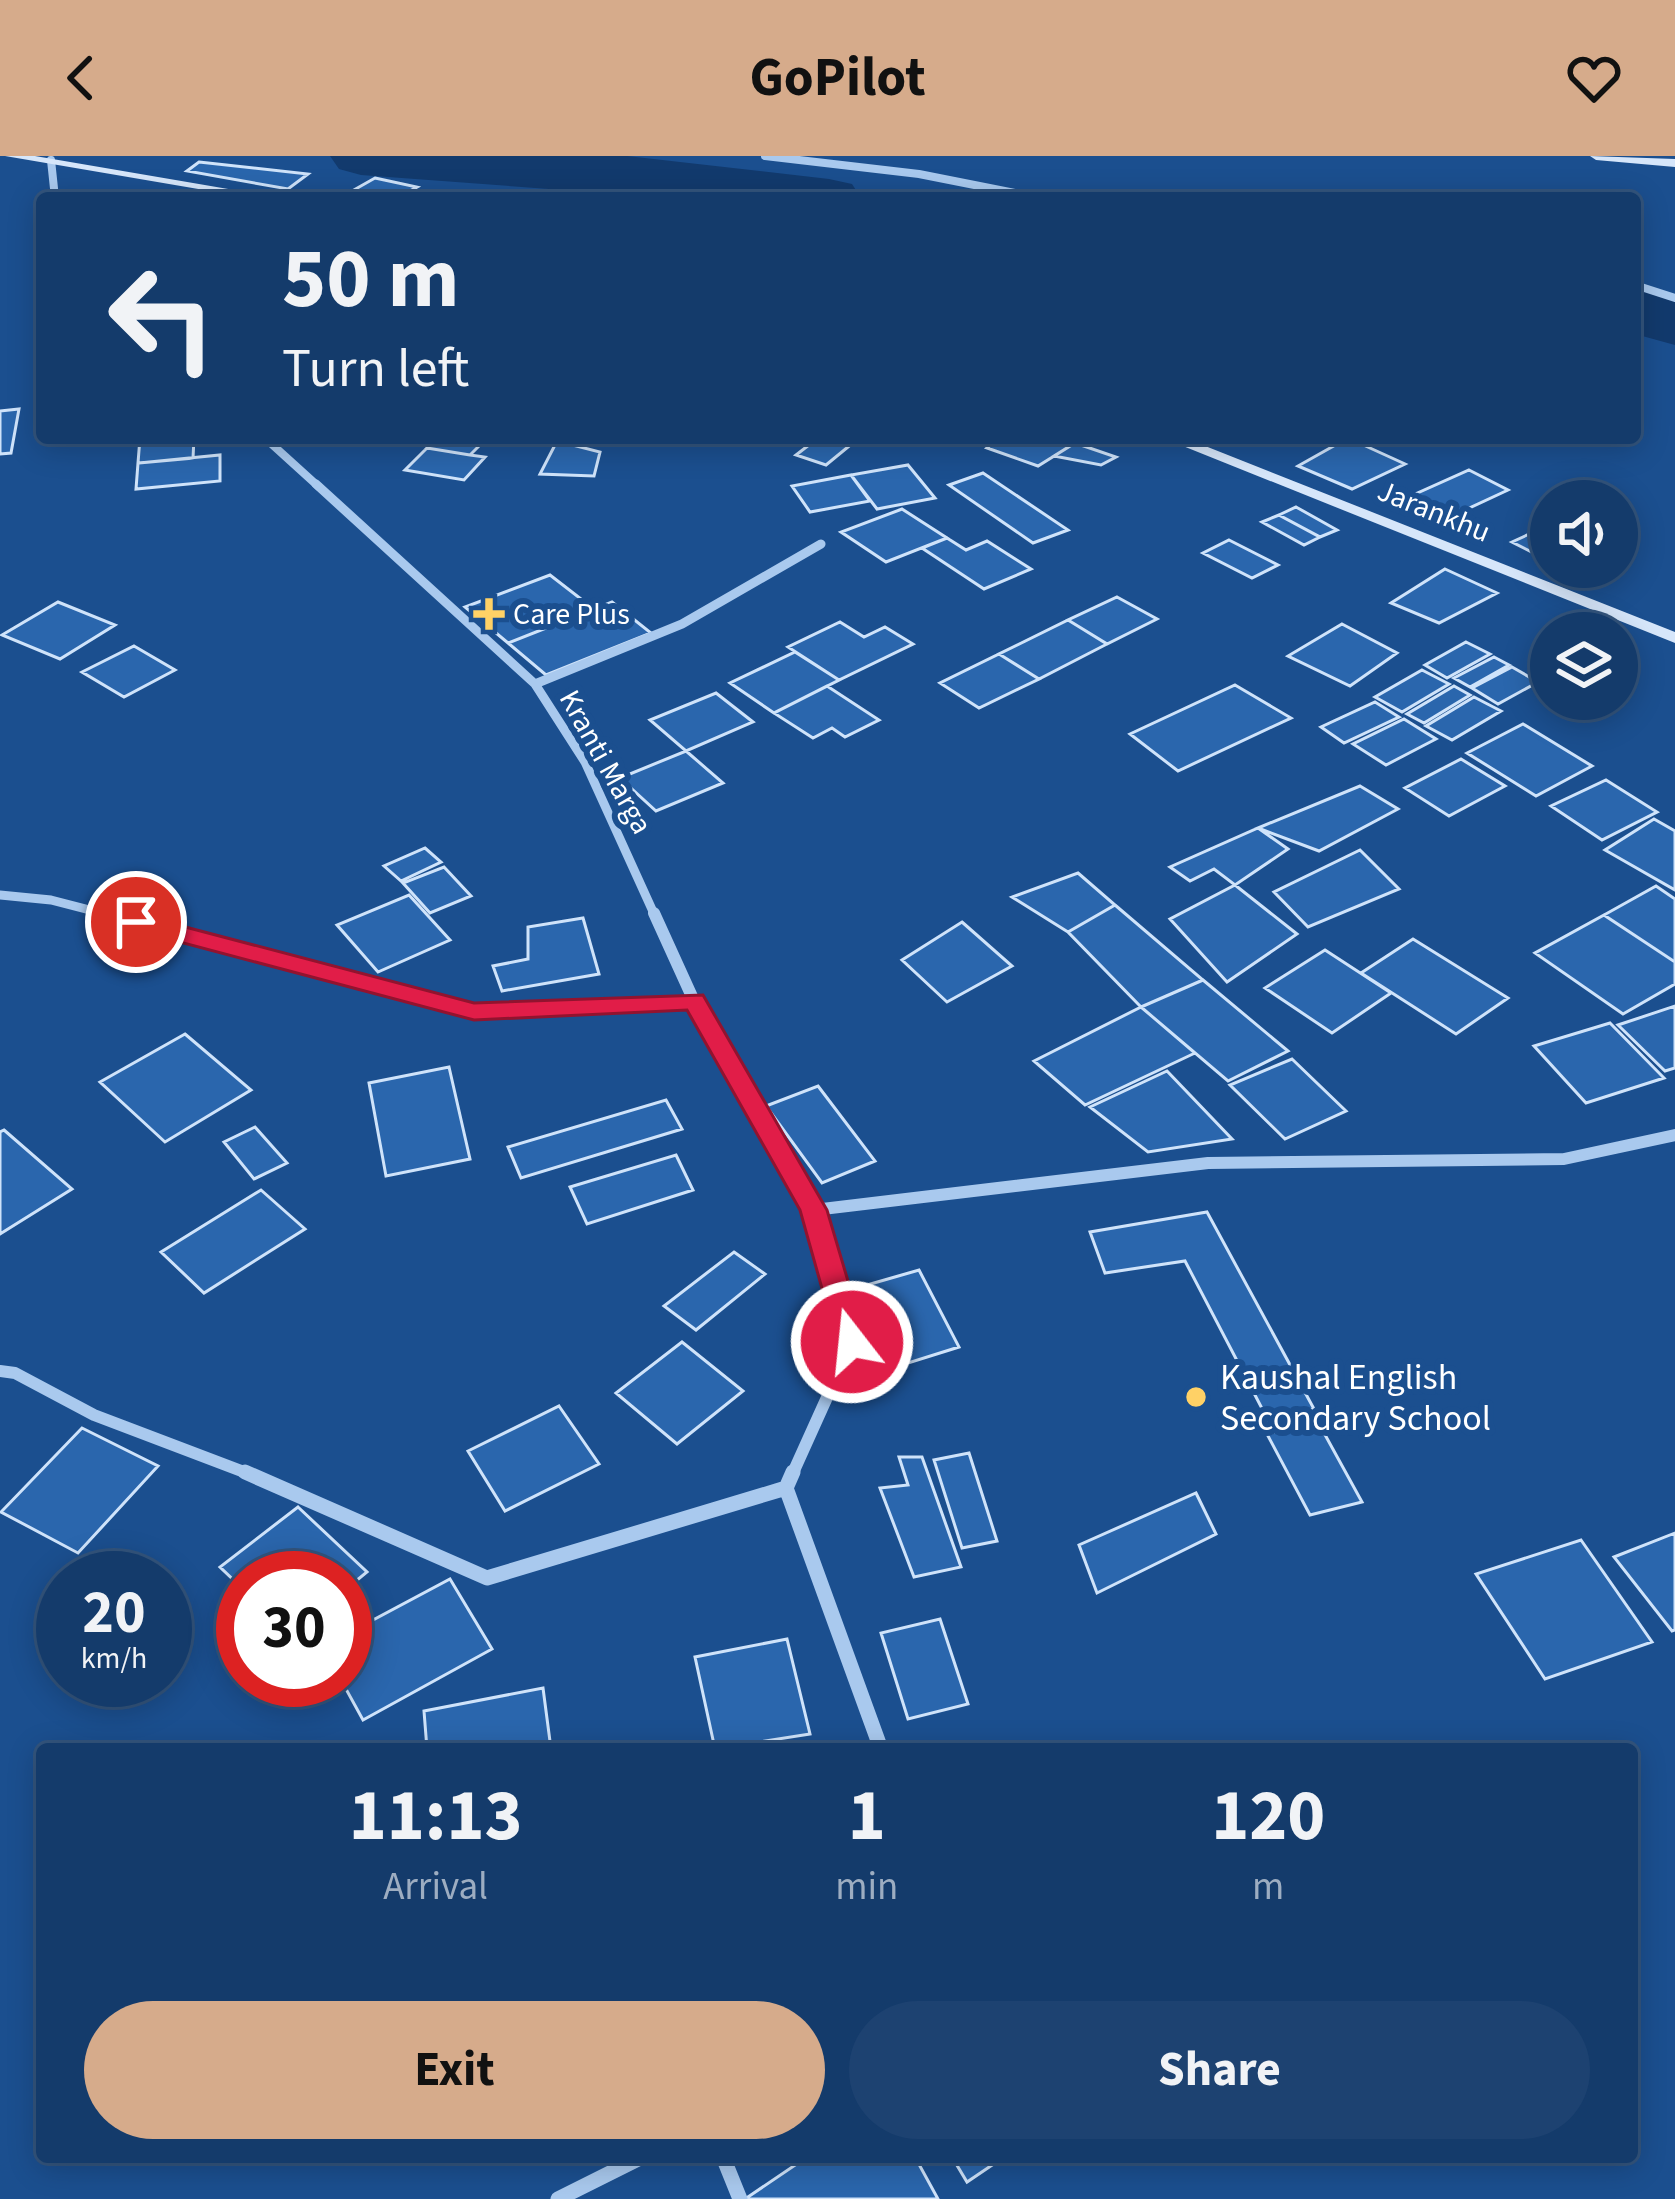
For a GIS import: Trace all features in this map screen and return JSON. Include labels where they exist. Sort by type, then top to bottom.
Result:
[{"type":"street","points":[[10,156],[240,192]]},
{"type":"street","points":[[765,156],[919,174],[1010,192]]},
{"type":"street","points":[[1596,156],[1675,163]]},
{"type":"street","points":[[51,160],[54,192]]},
{"type":"street","points":[[1641,287],[1675,298]]},
{"type":"street","name":"Kranti Marga","points":[[272,444],[535,684],[586,762],[694,1001],[814,1210],[852,1342],[787,1488]]},
{"type":"street","name":"Jarankhu","points":[[1186,444],[1675,638]]},
{"type":"street","points":[[535,684],[682,624],[821,544]]},
{"type":"street","points":[[0,895],[51,900],[474,1012],[694,1001]]},
{"type":"street","points":[[814,1210],[1208,1163],[1564,1159],[1675,1135]]},
{"type":"street","points":[[0,1371],[487,1578],[787,1488],[879,1743]]},
{"type":"street","points":[[558,2199],[630,2163]]},
{"type":"street","points":[[725,2163],[740,2199]]},
{"type":"building","points":[[199,162],[308,174],[288,189],[187,171]]},
{"type":"building","points":[[375,178],[417,187],[408,192],[350,192]]},
{"type":"building","points":[[19,409],[11,453],[0,454],[0,411]]},
{"type":"building","points":[[140,444],[194,444],[193,458],[138,463]]},
{"type":"building","points":[[431,444],[481,444],[470,455],[427,448]]},
{"type":"building","points":[[555,444],[600,452],[594,476],[540,474]]},
{"type":"building","points":[[810,444],[852,444],[826,465],[796,455]]},
{"type":"building","points":[[992,444],[1073,444],[1038,466],[987,448]]},
{"type":"building","points":[[1078,444],[1116,457],[1101,465],[1054,456]]},
{"type":"building","points":[[1337,444],[1361,444],[1405,464],[1352,489],[1298,466]]},
{"type":"building","points":[[427,448],[485,457],[464,480],[405,470]]},
{"type":"building","points":[[220,455],[220,481],[136,489],[138,463]]},
{"type":"building","points":[[908,465],[935,498],[877,509],[851,475]]},
{"type":"building","points":[[1469,470],[1508,490],[1435,524],[1393,504]]},
{"type":"building","points":[[983,473],[1068,530],[1033,543],[949,485]]},
{"type":"building","points":[[851,475],[870,501],[810,512],[792,486]]},
{"type":"building","points":[[1296,507],[1337,530],[1320,537],[1279,515]]},
{"type":"building","points":[[902,509],[947,538],[886,562],[841,532]]},
{"type":"building","points":[[1279,515],[1320,537],[1304,545],[1262,522]]},
{"type":"building","points":[[1530,534],[1530,551],[1512,542]]},
{"type":"building","points":[[947,538],[966,550],[987,541],[1031,569],[984,589],[922,548]]},
{"type":"building","points":[[1229,540],[1278,565],[1252,578],[1203,553]]},
{"type":"building","points":[[1445,569],[1497,593],[1439,623],[1391,603]]},
{"type":"building","points":[[550,575],[594,609],[508,643],[465,607]]},
{"type":"building","points":[[1117,597],[1157,619],[1107,644],[1068,620]]},
{"type":"building","points":[[58,602],[115,625],[60,659],[2,635]]},
{"type":"building","points":[[612,602],[651,633],[546,675],[508,643]]},
{"type":"building","points":[[1068,620],[1107,644],[1039,679],[999,654]]},
{"type":"building","points":[[840,622],[864,637],[885,627],[913,644],[839,680],[788,647]]},
{"type":"building","points":[[1342,624],[1397,653],[1350,686],[1288,656]]},
{"type":"building","points":[[1466,642],[1490,654],[1447,678],[1425,665]]},
{"type":"building","points":[[134,646],[175,670],[124,697],[82,672]]},
{"type":"building","points":[[795,652],[839,680],[774,713],[730,683]]},
{"type":"building","points":[[999,654],[1039,679],[979,708],[940,683]]},
{"type":"building","points":[[1494,657],[1509,665],[1470,687],[1454,678]]},
{"type":"building","points":[[1512,667],[1530,677],[1530,686],[1498,704],[1472,688]]},
{"type":"building","points":[[1422,670],[1449,684],[1402,712],[1375,697]]},
{"type":"building","points":[[1235,685],[1291,718],[1178,771],[1130,734]]},
{"type":"building","points":[[827,686],[879,720],[845,737],[832,728],[813,738],[774,713]]},
{"type":"building","points":[[1454,686],[1470,695],[1424,723],[1407,714]]},
{"type":"building","points":[[716,693],[753,722],[686,751],[650,720]]},
{"type":"building","points":[[1474,697],[1501,711],[1452,740],[1426,726]]},
{"type":"building","points":[[1375,702],[1399,717],[1344,743],[1321,727]]},
{"type":"building","points":[[1404,719],[1436,739],[1386,765],[1353,744]]},
{"type":"building","points":[[1523,724],[1592,766],[1536,796],[1467,753]]},
{"type":"building","points":[[686,751],[723,783],[656,811],[620,778]]},
{"type":"building","points":[[1461,759],[1505,786],[1449,816],[1405,788]]},
{"type":"building","points":[[1606,780],[1657,812],[1602,840],[1551,806]]},
{"type":"building","points":[[1360,786],[1398,809],[1319,851],[1258,828]]},
{"type":"building","points":[[1654,819],[1675,831],[1675,890],[1605,850]]},
{"type":"building","points":[[1258,828],[1288,849],[1235,885],[1214,869],[1190,881],[1170,867]]},
{"type":"building","points":[[425,848],[441,862],[401,881],[384,866]]},
{"type":"building","points":[[1360,850],[1399,889],[1308,927],[1274,892]]},
{"type":"building","points":[[444,867],[471,896],[430,913],[403,883]]},
{"type":"building","points":[[1078,873],[1115,905],[1068,932],[1012,897]]},
{"type":"building","points":[[1235,885],[1297,934],[1227,982],[1170,919]]},
{"type":"building","points":[[1656,886],[1675,899],[1675,962],[1604,915]]},
{"type":"building","points":[[409,895],[450,940],[378,972],[337,925]]},
{"type":"building","points":[[1115,905],[1203,980],[1141,1007],[1068,932]]},
{"type":"building","points":[[1604,915],[1675,962],[1675,984],[1623,1014],[1535,953]]},
{"type":"building","points":[[583,918],[599,974],[502,991],[493,966],[528,959],[528,927]]},
{"type":"building","points":[[962,922],[1012,966],[947,1002],[902,960]]},
{"type":"building","points":[[1413,939],[1508,998],[1456,1034],[1361,973]]},
{"type":"building","points":[[1325,950],[1391,993],[1332,1033],[1265,988]]},
{"type":"building","points":[[1203,980],[1288,1051],[1228,1081],[1141,1007]]},
{"type":"building","points":[[1675,1006],[1675,1068],[1665,1071],[1618,1025]]},
{"type":"building","points":[[1141,1007],[1195,1053],[1085,1105],[1034,1061]]},
{"type":"building","points":[[1610,1023],[1664,1078],[1586,1103],[1534,1046]]},
{"type":"building","points":[[185,1034],[251,1090],[165,1142],[100,1082]]},
{"type":"building","points":[[1292,1059],[1346,1111],[1285,1139],[1230,1085]]},
{"type":"building","points":[[449,1067],[470,1159],[386,1176],[369,1083]]},
{"type":"building","points":[[1167,1071],[1232,1139],[1148,1152],[1090,1107]]},
{"type":"building","points":[[818,1086],[875,1161],[822,1183],[766,1106]]},
{"type":"building","points":[[666,1100],[682,1129],[521,1178],[508,1147]]},
{"type":"building","points":[[255,1127],[287,1163],[254,1179],[224,1142]]},
{"type":"building","points":[[4,1130],[72,1189],[0,1234],[0,1132]]},
{"type":"building","points":[[676,1155],[693,1190],[587,1224],[570,1187]]},
{"type":"building","points":[[261,1190],[305,1229],[204,1293],[161,1252]]},
{"type":"building","points":[[1207,1212],[1314,1409],[1268,1420],[1185,1261],[1105,1273],[1090,1232]]},
{"type":"building","points":[[734,1252],[765,1274],[696,1330],[664,1306]]},
{"type":"building","points":[[919,1270],[959,1347],[905,1364],[867,1285]]},
{"type":"building","points":[[682,1342],[743,1391],[677,1444],[616,1393]]},
{"type":"building","points":[[559,1406],[599,1464],[505,1511],[468,1451]]},
{"type":"building","points":[[1318,1422],[1362,1502],[1310,1515],[1267,1434]]},
{"type":"building","points":[[82,1428],[158,1466],[80,1551],[1,1512]]},
{"type":"building","points":[[969,1453],[997,1541],[962,1548],[934,1460]]},
{"type":"building","points":[[899,1457],[922,1457],[961,1567],[914,1577],[880,1488],[908,1485]]},
{"type":"building","points":[[1196,1493],[1216,1534],[1097,1593],[1079,1545]]},
{"type":"building","points":[[298,1507],[345,1551],[241,1551]]},
{"type":"building","points":[[1675,1533],[1675,1630],[1672,1631],[1614,1557]]},
{"type":"building","points":[[1581,1540],[1652,1642],[1545,1679],[1476,1574]]},
{"type":"building","points":[[450,1579],[492,1649],[363,1720],[356,1707],[372,1707],[372,1621]]},
{"type":"building","points":[[940,1619],[968,1704],[908,1719],[881,1633]]},
{"type":"building","points":[[787,1639],[810,1734],[753,1743],[714,1743],[695,1657]]},
{"type":"building","points":[[543,1688],[550,1743],[427,1743],[424,1711]]},
{"type":"building","points":[[798,2163],[918,2163],[938,2199],[745,2199]]},
{"type":"building","points":[[956,2163],[995,2163],[967,2182]]},
{"type":"waterway","points":[[361,156],[655,177],[779,192]]},
{"type":"waterway","points":[[1641,312],[1675,324]]},
{"type":"place","name":"Care Plus","points":[[489,614]]},
{"type":"place","name":"Kaushal English Secondary School","points":[[1196,1397]]},
{"type":"route","points":[[136,922],[474,1012],[694,1001],[814,1210],[852,1342]]}]
